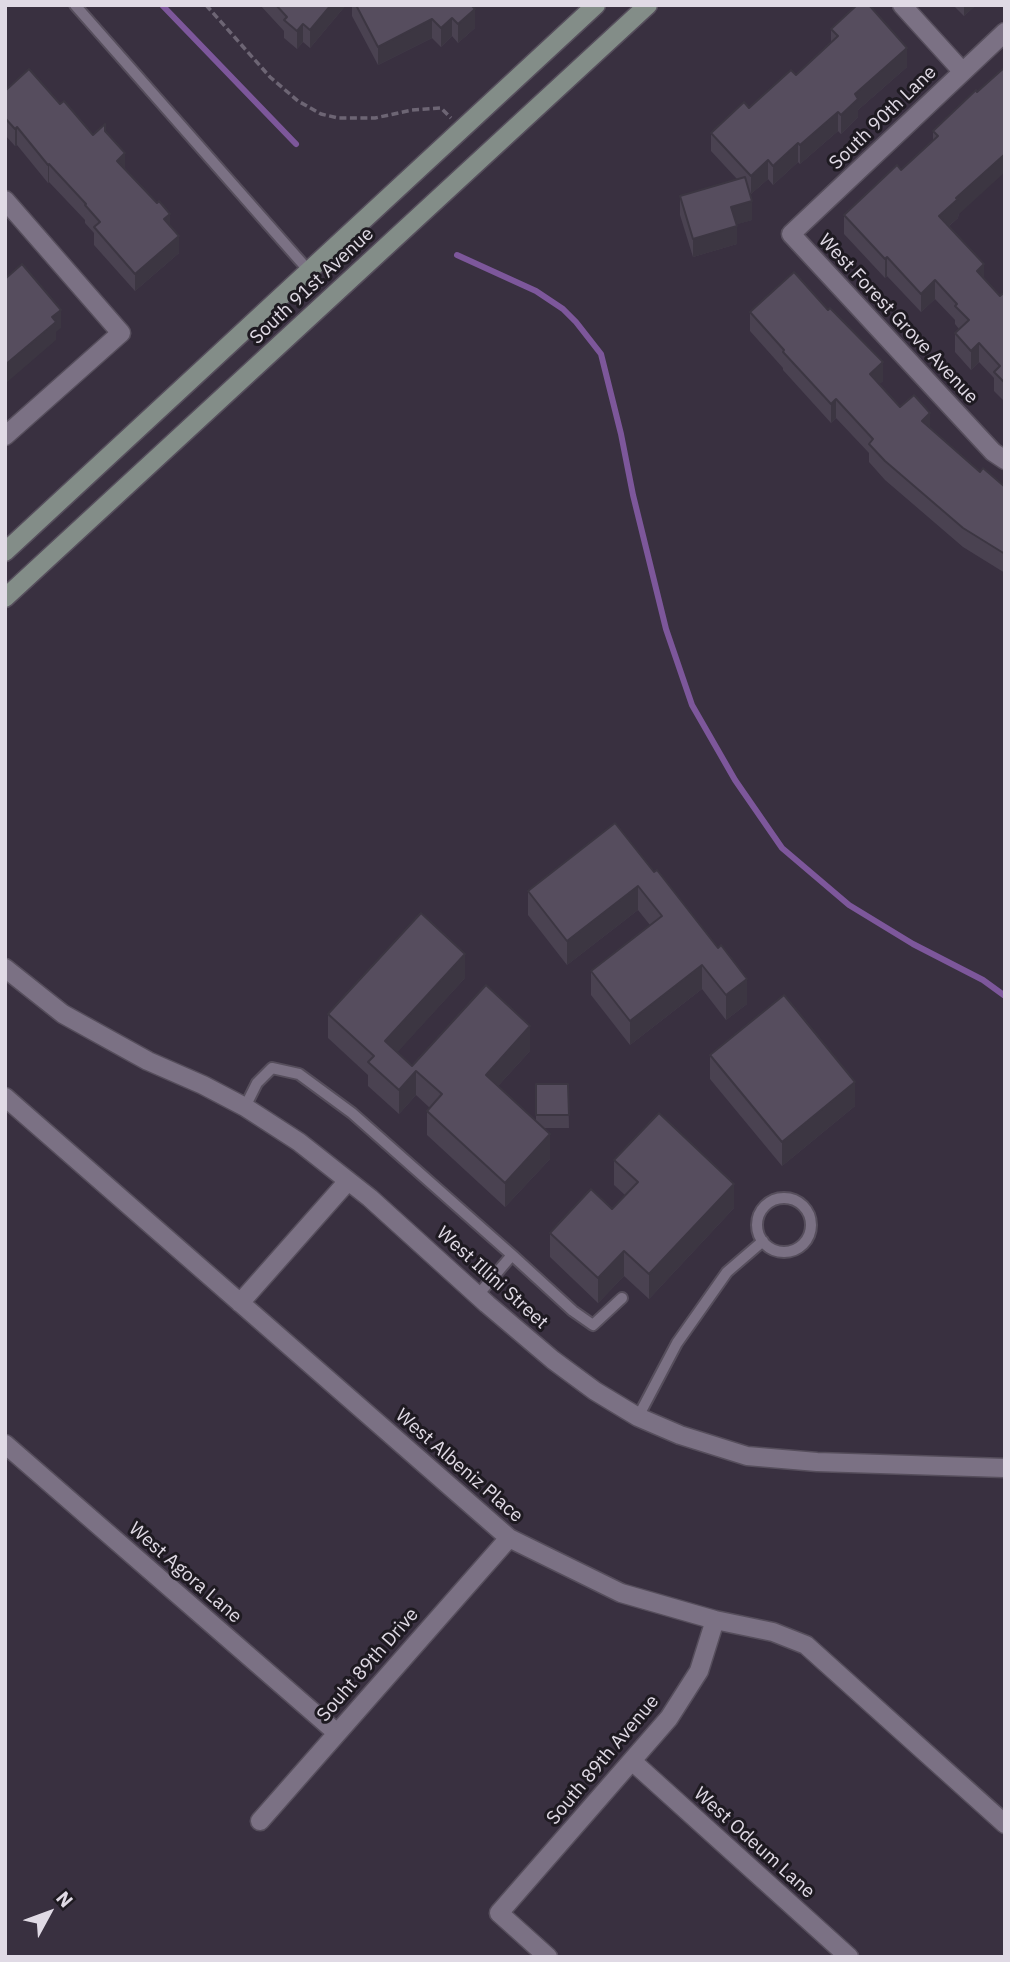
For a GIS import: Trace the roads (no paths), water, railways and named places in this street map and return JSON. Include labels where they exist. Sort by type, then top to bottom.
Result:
[{"type":"main road","name":"South 91st Avenue","points":[[5,552],[596,5]]},
{"type":"main road","name":"South 91st Avenue","points":[[5,598],[648,5]]},
{"type":"street","points":[[902,5],[962,71]]},
{"type":"street","name":"South 90th Lane","points":[[791,234],[1005,33]]},
{"type":"street","points":[[5,200],[121,333],[5,436]]},
{"type":"street","name":"West Forest Grove Avenue","points":[[791,234],[993,452],[1005,460]]},
{"type":"street","name":"West Illini Street","points":[[5,968],[63,1014],[148,1061],[245,1107],[299,1142],[416,1238],[553,1360],[595,1391],[638,1417],[680,1435],[747,1456],[817,1462],[1005,1468]]},
{"type":"street","name":"West Albeniz Place","points":[[5,1097],[509,1538],[621,1593],[715,1620],[773,1632],[806,1645],[1005,1824]]},
{"type":"street","points":[[240,1303],[348,1181]]},
{"type":"street","name":"West Agora Lane","points":[[5,1444],[337,1733]]},
{"type":"street","name":"Souht 89th Drive","points":[[260,1821],[509,1538]]},
{"type":"street","name":"South 89th Avenue","points":[[548,1957],[499,1913],[669,1718],[699,1671],[715,1620]]},
{"type":"street","name":"West Odeum Lane","points":[[632,1760],[849,1957]]},
{"type":"lane","points":[[75,5],[309,271]]},
{"type":"lane","points":[[245,1107],[257,1083],[272,1068],[299,1074],[352,1113],[573,1311],[593,1325],[622,1298]]},
{"type":"lane","points":[[780,1198],[789,1198],[805,1208],[811,1223],[807,1240],[801,1246],[785,1252],[769,1247],[763,1241],[758,1224],[764,1207],[780,1198]]},
{"type":"lane","points":[[638,1417],[677,1343],[727,1272],[763,1241]]},
{"type":"lane","points":[[478,1295],[512,1255]]},
{"type":"waterway","points":[[162,5],[296,144]]},
{"type":"waterway","points":[[457,255],[536,291],[563,309],[601,354],[666,629],[692,705],[735,780],[782,848],[849,905],[913,944],[983,980],[1005,996]]}]
